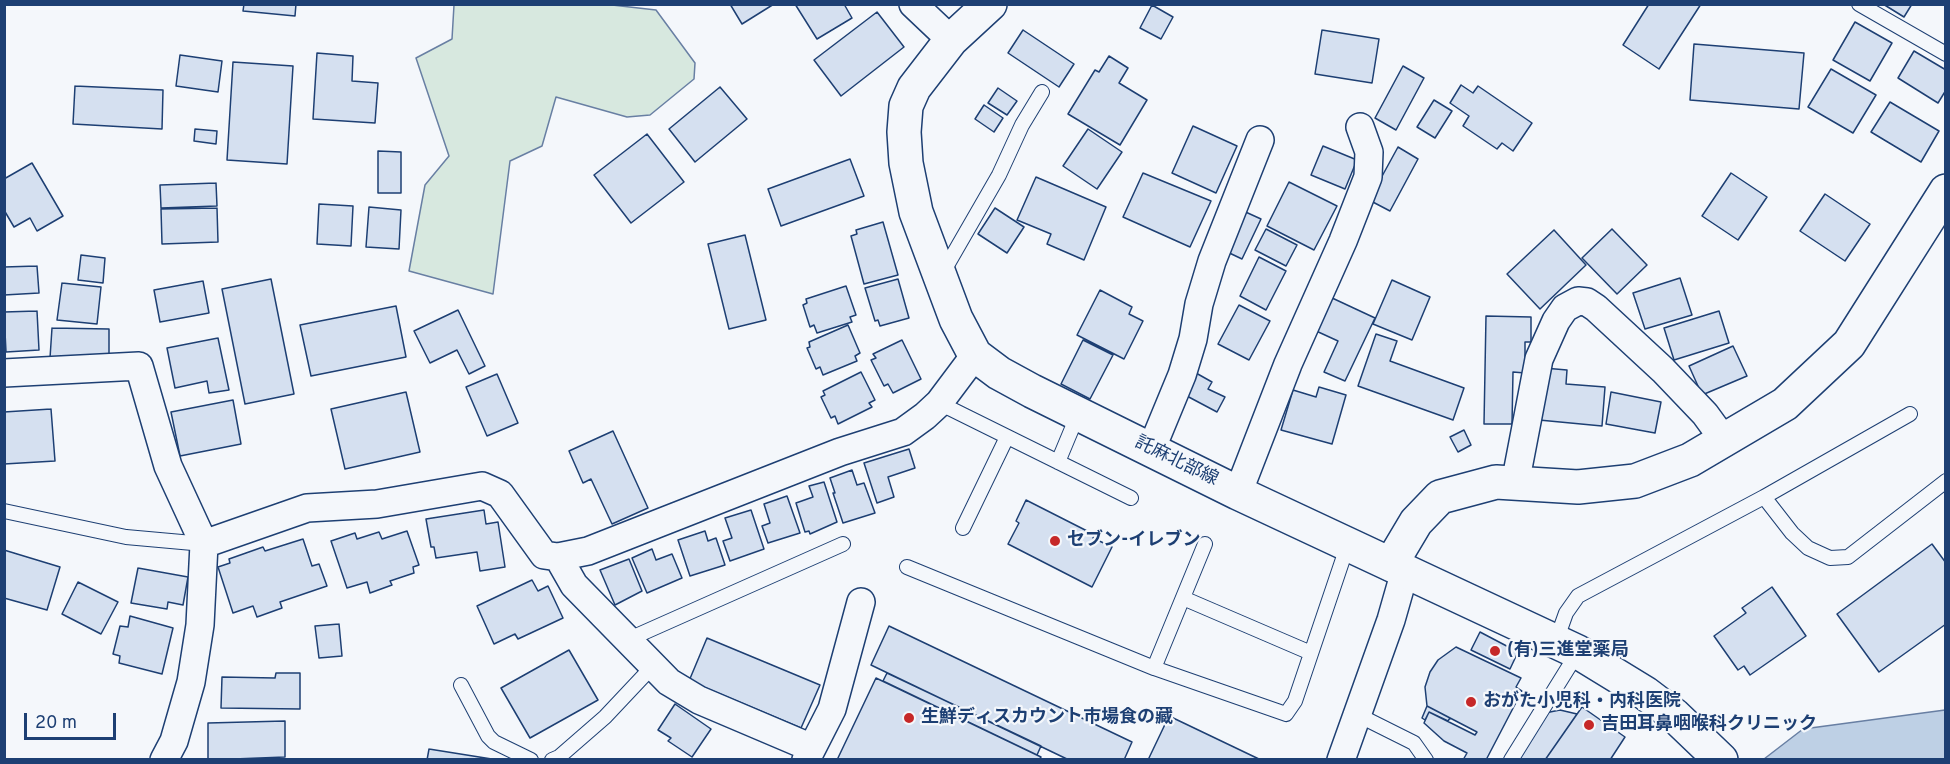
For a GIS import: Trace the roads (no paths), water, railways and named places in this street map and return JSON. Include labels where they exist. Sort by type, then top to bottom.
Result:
[{"type":"main road","name":"託麻北部線","points":[[990,4],[951,40],[914,88],[906,106],[904,132],[906,163],[916,212],[956,319],[975,355],[999,373],[1238,493],[1567,647],[1645,693],[1674,715],[1721,759]]},
{"type":"main road","points":[[1398,568],[1416,522],[1440,497],[1496,482],[1578,487],[1635,481],[1690,460],[1785,405],[1849,344],[1946,191]]},
{"type":"street","points":[[913,4],[951,40]]},
{"type":"street","points":[[1238,493],[1288,364],[1343,241],[1368,177],[1369,152],[1360,127]]},
{"type":"street","points":[[1151,450],[1182,375],[1199,303],[1212,261],[1260,140]]},
{"type":"street","points":[[1515,484],[1539,359],[1556,321],[1566,308],[1578,301],[1587,302],[1596,308],[1663,370],[1705,414],[1724,440]]},
{"type":"street","points":[[204,544],[307,508],[377,504],[482,486],[500,494],[544,555],[558,557],[588,551],[840,452],[903,432],[939,403],[975,355]]},
{"type":"street","points":[[4,374],[139,366],[168,466],[204,544],[200,625],[192,682],[174,741],[164,759]]},
{"type":"street","points":[[558,557],[574,585],[669,682],[699,700],[809,754],[832,709],[861,602]]},
{"type":"street","points":[[1341,759],[1391,620],[1398,568]]},
{"type":"lane","points":[[1859,4],[1946,54]]},
{"type":"lane","points":[[941,276],[999,175],[1022,125],[1042,92]]},
{"type":"lane","points":[[939,403],[1131,498]]},
{"type":"lane","points":[[1058,462],[1078,414]]},
{"type":"lane","points":[[1511,759],[1567,647],[1566,613],[1578,596],[1764,497],[1910,414]]},
{"type":"lane","points":[[963,528],[1007,437]]},
{"type":"lane","points":[[1764,497],[1792,533],[1808,548],[1830,558],[1848,557],[1946,481]]},
{"type":"lane","points":[[4,511],[126,537],[204,544]]},
{"type":"lane","points":[[627,640],[843,544]]},
{"type":"lane","points":[[1154,668],[1205,544]]},
{"type":"lane","points":[[907,567],[1154,668],[1286,714],[1295,701],[1347,544]]},
{"type":"lane","points":[[1183,598],[1311,653]]},
{"type":"lane","points":[[552,759],[559,757],[605,717],[653,666]]},
{"type":"lane","points":[[461,685],[488,736],[494,742],[531,759]]},
{"type":"lane","points":[[1358,715],[1414,743],[1426,759]]},
{"type":"water","points":[[1945,710],[1945,759],[1764,759],[1803,729]]},
{"type":"place","name":"セブン-イレブン","points":[[1055,541]]},
{"type":"place","name":"(有)三進堂薬局","points":[[1495,651]]},
{"type":"place","name":"おがた小児科・内科医院","points":[[1471,702]]},
{"type":"place","name":"生鮮ディスカウント市場食の藏","points":[[909,718]]},
{"type":"place","name":"吉田耳鼻咽喉科クリニック","points":[[1589,725]]}]
